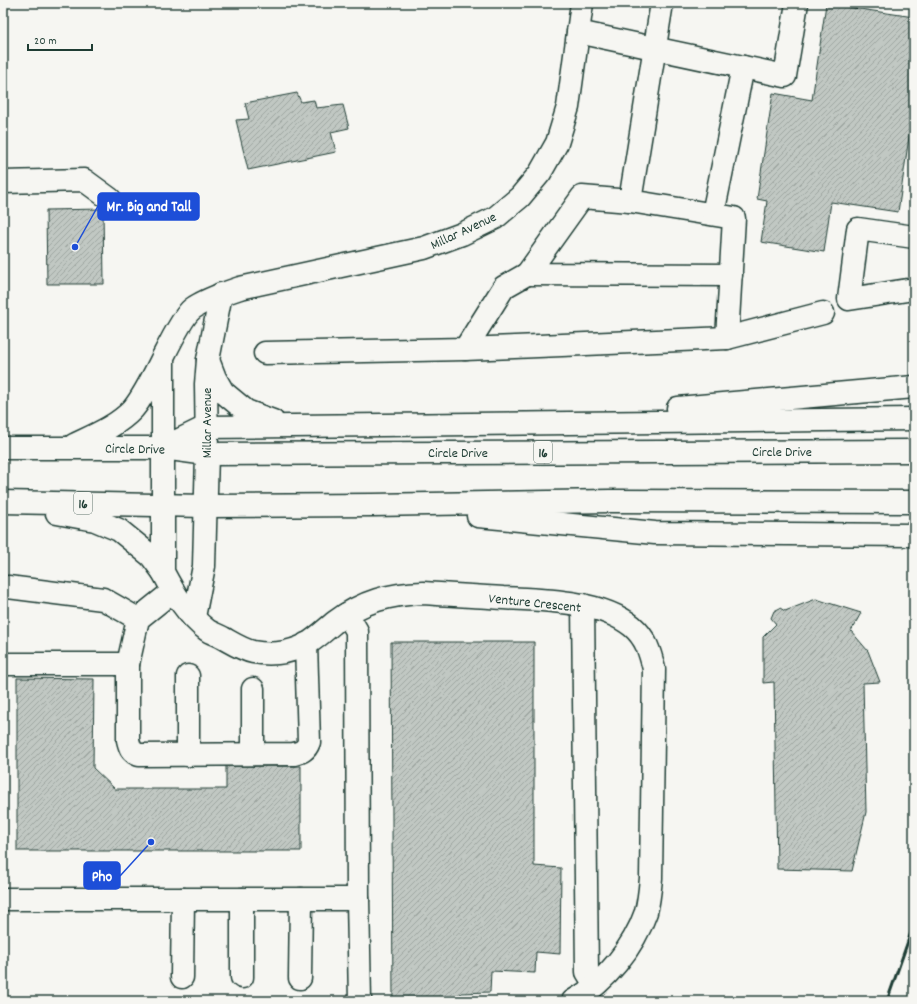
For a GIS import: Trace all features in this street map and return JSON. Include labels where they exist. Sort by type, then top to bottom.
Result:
[{"type":"main road","name":"Millar Avenue","points":[[163,505],[163,357],[170,342],[191,310],[221,294],[240,288],[424,248],[462,234],[495,218],[520,196],[540,173],[557,143],[568,107],[582,3]]},
{"type":"main road","points":[[630,201],[662,3]]},
{"type":"main road","points":[[578,32],[785,76],[797,3]]},
{"type":"main road","points":[[712,214],[743,68]]},
{"type":"main road","points":[[3,182],[84,180],[110,199]]},
{"type":"main road","points":[[464,349],[504,287],[527,274],[582,197],[630,201],[734,218],[728,338]]},
{"type":"main road","points":[[914,237],[858,229],[848,298],[914,289]]},
{"type":"main road","points":[[527,274],[731,275]]},
{"type":"main road","name":"Millar Avenue","points":[[205,506],[208,360],[221,294]]},
{"type":"main road","points":[[265,353],[464,349],[728,338],[823,314]]},
{"type":"main road","points":[[68,448],[104,431],[133,408],[163,357]]},
{"type":"main road","points":[[208,360],[215,378],[223,392],[246,411],[282,425]]},
{"type":"main road","points":[[510,423],[914,387]]},
{"type":"main road","points":[[163,448],[206,426],[914,419]]},
{"type":"main road","name":"Circle Drive","points":[[3,448],[163,448],[207,454],[914,451]]},
{"type":"main road","name":"16","points":[[3,502],[205,506],[610,501],[914,502]]},
{"type":"main road","name":"Venture Crescent","points":[[3,502],[95,520],[119,530],[151,556],[181,603],[207,630],[237,646],[253,652],[287,652],[303,646],[347,614],[373,601],[388,596],[404,594],[423,593],[546,600],[583,605],[618,617],[632,626],[644,639],[650,653],[654,669],[651,878],[649,894],[646,911],[633,941],[622,956],[595,985],[572,1001]]},
{"type":"main road","points":[[163,505],[168,581],[138,619],[128,664],[128,740],[134,753],[139,755],[188,755],[294,754],[302,752],[307,748],[310,742],[306,644]]},
{"type":"main road","points":[[373,505],[655,533],[914,536]]},
{"type":"main road","points":[[194,617],[204,566],[205,506]]},
{"type":"main road","points":[[888,535],[914,539]]},
{"type":"main road","points":[[8,587],[103,599],[138,619]]},
{"type":"main road","points":[[583,605],[587,972],[595,985]]},
{"type":"main road","points":[[347,614],[357,631],[360,1001]]},
{"type":"main road","points":[[3,664],[128,664]]},
{"type":"main road","points":[[188,676],[188,755]]},
{"type":"main road","points":[[253,689],[253,754]]},
{"type":"main road","points":[[3,899],[358,899]]},
{"type":"main road","points":[[182,977],[183,899]]},
{"type":"main road","points":[[242,899],[242,977]]},
{"type":"main road","points":[[300,978],[301,899]]},
{"type":"building","points":[[826,4],[914,17],[914,103],[898,212],[831,202],[824,252],[761,242],[767,201],[757,199],[773,93],[812,100]]},
{"type":"building","points":[[297,93],[301,102],[314,100],[316,108],[343,105],[349,128],[331,132],[336,152],[248,170],[236,120],[249,119],[245,103]]},
{"type":"building","points":[[103,209],[104,284],[47,284],[46,210]]},
{"type":"building","points":[[816,599],[861,613],[851,631],[868,651],[880,682],[863,683],[866,812],[852,871],[777,869],[774,682],[763,683],[763,637],[776,624],[771,618],[774,611],[780,608],[785,611]]},
{"type":"building","points":[[391,642],[534,642],[534,866],[561,868],[560,954],[536,952],[535,973],[491,971],[490,992],[461,993],[460,1001],[393,1001]]},
{"type":"building","points":[[17,678],[94,679],[93,768],[115,789],[226,789],[226,766],[301,766],[301,851],[17,851]]},
{"type":"railway","points":[[887,1001],[914,924]]},
{"type":"place","name":"Mr. Big and Tall","points":[[75,247]]},
{"type":"place","name":"Pho","points":[[151,842]]}]
